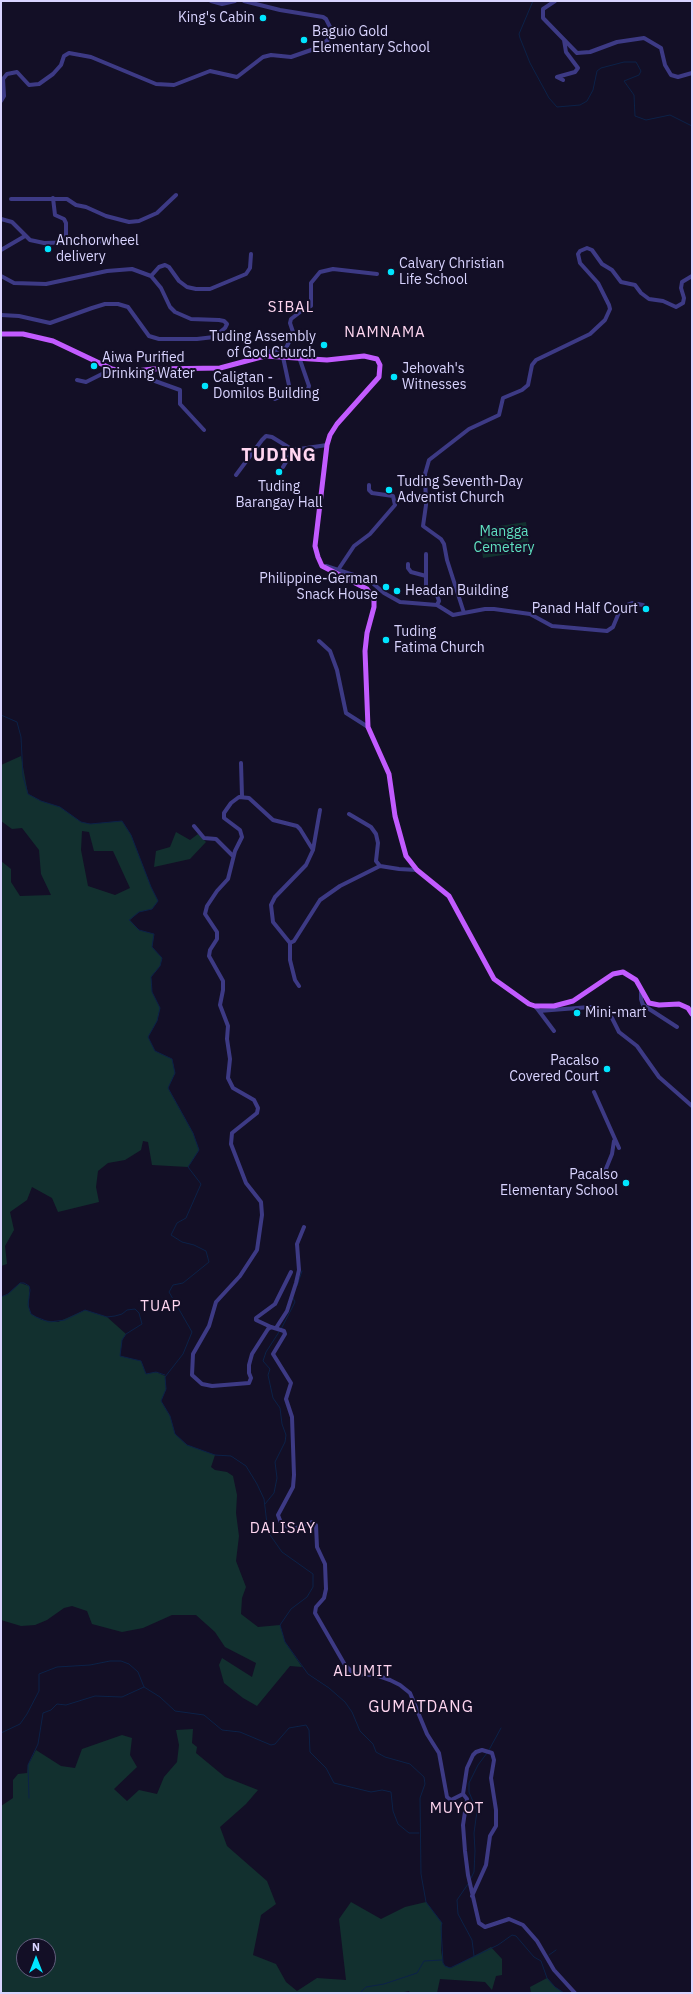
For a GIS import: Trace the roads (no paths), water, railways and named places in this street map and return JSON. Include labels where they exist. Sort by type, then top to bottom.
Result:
[{"type":"main road","points":[[1,334],[22,334],[54,342],[112,369],[128,372],[153,369],[220,368],[255,358],[299,357],[328,360],[364,356],[377,359],[380,365],[379,377],[337,424],[326,445],[316,534],[318,557],[322,566],[367,590],[374,599],[374,607],[367,633],[365,651],[368,727],[389,774],[395,816],[402,847],[410,863],[449,896],[494,979],[517,997],[535,1006],[554,1006],[573,1001],[618,973],[628,973],[633,976],[649,1003],[659,1005],[679,1004],[688,1008],[692,1014]]},
{"type":"street","points":[[211,1],[222,4],[236,1]]},
{"type":"street","points":[[1,101],[4,96],[3,79],[7,74],[17,72],[29,85],[39,84],[53,74],[61,65],[64,56],[68,53],[91,57],[156,84],[174,85],[210,72],[237,77],[263,57],[271,55],[291,57],[314,50],[328,40],[330,27],[326,19],[323,17],[280,10],[244,1]]},
{"type":"street","points":[[555,1],[543,9],[543,18],[564,39],[574,52],[580,54],[618,42],[644,38],[661,48],[665,65],[671,75],[676,77],[692,73]]},
{"type":"street","points":[[563,80],[557,77],[575,72],[578,68],[566,52],[564,39]]},
{"type":"street","points":[[11,199],[68,199],[76,205],[86,206],[106,216],[129,222],[139,221],[157,213],[176,195]]},
{"type":"street","points":[[53,198],[55,215],[64,219],[66,223],[66,243]]},
{"type":"street","points":[[1,219],[12,222],[30,240],[44,243],[115,241]]},
{"type":"street","points":[[1,250],[25,236]]},
{"type":"street","points":[[464,614],[447,560],[444,544],[441,539],[424,529],[422,523],[426,505],[425,474],[429,460],[469,429],[499,415],[503,398],[522,390],[528,385],[532,366],[536,360],[590,334],[605,320],[610,309],[609,305],[598,283],[580,263],[578,254],[584,249],[592,250],[602,264],[612,270],[621,282],[635,285],[641,293],[649,299],[663,301],[676,307],[682,303],[684,298],[681,288],[682,282],[692,276]]},
{"type":"street","points":[[151,276],[159,267],[165,265],[169,267],[179,281],[187,287],[196,289],[210,289],[246,274],[250,268],[251,254]]},
{"type":"street","points":[[1,276],[14,283],[33,284],[61,282],[117,269],[132,269],[151,276],[161,288],[170,307],[175,312],[191,319],[224,321],[226,326],[214,337],[197,339],[154,338],[147,333],[128,307],[118,304],[92,308],[50,323],[19,316],[1,315]]},
{"type":"street","points":[[255,358],[257,354],[286,348],[293,332],[290,322],[291,319],[304,309],[312,306],[311,283],[320,272],[333,269],[377,274]]},
{"type":"street","points":[[275,398],[289,393],[290,390],[283,357]]},
{"type":"street","points":[[299,357],[310,386],[305,397]]},
{"type":"street","points":[[77,380],[86,382],[112,369]]},
{"type":"street","points":[[139,371],[155,381],[180,390],[180,404],[204,430]]},
{"type":"street","points":[[236,475],[266,436],[272,437],[293,450],[326,445]]},
{"type":"street","points":[[283,467],[293,450]]},
{"type":"street","points":[[338,570],[354,546],[370,534],[395,505],[395,498],[372,493],[369,490],[369,484]]},
{"type":"street","points":[[426,554],[426,587],[439,598],[437,605]]},
{"type":"street","points":[[408,564],[408,568],[411,572],[426,576]]},
{"type":"street","points":[[322,566],[369,580],[384,593],[400,602],[437,605],[454,615],[490,609],[524,612],[552,626],[607,631],[613,628],[620,610],[624,606],[632,603],[643,605]]},
{"type":"street","points":[[319,641],[330,652],[337,670],[346,713],[368,727]]},
{"type":"street","points":[[241,762],[242,796]]},
{"type":"street","points":[[304,1227],[297,1244],[299,1270],[287,1312],[252,1354],[249,1365],[251,1378],[249,1383],[212,1386],[202,1384],[192,1375],[193,1354],[209,1326],[216,1302],[240,1276],[257,1250],[260,1238],[262,1215],[261,1202],[246,1183],[231,1144],[232,1133],[256,1113],[258,1108],[254,1100],[233,1088],[228,1078],[230,1059],[227,1039],[228,1026],[220,1005],[223,990],[222,980],[209,956],[210,950],[217,939],[217,932],[205,914],[207,906],[217,891],[228,880],[233,856],[242,837],[240,830],[226,821],[223,816],[231,803],[242,796],[249,798],[273,820],[300,828],[313,850]]},
{"type":"street","points":[[299,986],[295,980],[290,960],[290,943],[273,922],[271,905],[275,897],[306,865],[313,850],[320,810]]},
{"type":"street","points":[[349,814],[371,827],[376,834],[378,843],[376,861],[380,866]]},
{"type":"street","points":[[194,826],[204,838],[216,838],[233,856]]},
{"type":"street","points":[[290,943],[294,941],[320,900],[340,886],[380,866],[417,870]]},
{"type":"street","points":[[641,988],[641,999],[643,1005],[677,1027]]},
{"type":"street","points":[[535,1006],[554,1032]]},
{"type":"street","points":[[539,1011],[590,1007],[604,1010],[612,1018],[619,1032],[637,1046],[659,1077],[692,1106]]},
{"type":"street","points":[[594,1092],[614,1140],[619,1148]]},
{"type":"street","points":[[603,1176],[612,1154],[614,1140]]},
{"type":"street","points":[[291,1272],[275,1304],[256,1318],[256,1320],[284,1331],[285,1334],[273,1354],[291,1383],[286,1399],[292,1417],[293,1487],[278,1515],[281,1523],[290,1528],[296,1528],[310,1523],[315,1524],[317,1547],[325,1564],[326,1588],[324,1598],[316,1607],[316,1613],[346,1665],[356,1674],[376,1675],[400,1685],[410,1693],[427,1734],[439,1753],[446,1797],[452,1800],[463,1794]]},
{"type":"street","points":[[472,1897],[486,1865],[490,1836],[496,1826],[496,1810],[491,1778],[494,1760],[492,1753],[486,1750],[476,1752],[473,1755],[467,1768],[463,1794],[467,1802],[463,1825],[468,1875],[472,1897],[479,1923],[485,1927],[509,1919],[523,1925],[537,1941],[554,1970],[574,1993]]},
{"type":"waterway","points":[[533,1],[519,34],[530,63],[549,98],[557,107],[580,105],[587,101],[593,90],[597,71],[601,68],[624,62],[636,62],[641,71],[639,75],[624,81],[634,95],[635,116],[646,120],[670,115],[692,126]]},
{"type":"waterway","points":[[1,715],[17,722],[21,737],[23,776],[28,794],[41,801],[60,807],[81,822],[90,824],[122,821],[131,835],[158,901],[152,909],[139,912],[129,920],[139,930],[154,934],[152,947],[162,958],[160,966],[151,977],[152,992],[160,1008],[157,1021],[148,1037],[155,1051],[172,1059],[175,1073],[168,1088],[193,1133],[199,1150],[188,1167],[201,1184],[186,1218],[177,1223],[171,1235],[182,1242],[194,1245],[206,1251],[209,1262],[183,1283],[173,1285],[169,1292],[192,1332],[183,1354],[165,1377],[166,1389],[161,1401],[170,1416],[175,1434],[187,1445],[215,1455],[231,1456],[246,1466],[264,1499],[268,1532],[282,1552],[313,1574],[313,1587],[307,1597],[291,1609],[280,1625],[285,1642],[308,1674],[329,1688],[345,1702],[352,1712],[360,1731],[373,1744],[376,1752],[385,1757],[410,1764],[424,1777],[425,1784],[420,1798],[421,1874],[426,1902],[442,1923],[443,1963],[445,1966],[450,1968],[498,1945],[512,1935],[516,1936],[534,1957],[541,1961],[547,1978],[555,1987],[564,1993]]},
{"type":"waterway","points":[[297,1286],[302,1271]]},
{"type":"waterway","points":[[1,1297],[8,1294],[20,1283],[24,1283],[29,1286],[30,1290],[28,1305],[31,1314],[49,1322],[65,1320],[85,1310],[107,1317],[115,1316],[122,1314],[127,1310],[135,1309],[139,1313],[142,1324],[126,1334],[122,1340],[120,1356],[141,1361],[146,1374],[156,1372],[165,1375]]},
{"type":"waterway","points":[[281,1329],[295,1302],[293,1298]]},
{"type":"waterway","points":[[265,1504],[274,1493],[277,1478],[275,1462],[285,1442],[286,1435],[282,1424],[280,1408],[273,1398],[268,1375],[270,1369],[263,1361],[266,1352],[279,1332]]},
{"type":"waterway","points":[[1,1733],[20,1724],[27,1714],[39,1691],[39,1674],[57,1667],[121,1661],[129,1664],[138,1672],[144,1687],[160,1697],[175,1711],[204,1715],[222,1730],[240,1732],[271,1745],[275,1744],[289,1728],[306,1725],[309,1730],[310,1752],[326,1768],[334,1783],[371,1792],[382,1790],[391,1792],[393,1811],[398,1824],[409,1833],[419,1833]]},
{"type":"waterway","points":[[29,1798],[28,1765],[38,1744],[43,1713],[51,1710],[57,1704],[66,1705],[95,1696],[122,1697],[144,1687]]},
{"type":"waterway","points":[[489,1750],[501,1728]]},
{"type":"waterway","points":[[470,1880],[474,1872],[474,1833],[477,1811],[469,1792],[469,1783],[478,1765],[487,1753]]},
{"type":"waterway","points":[[468,1884],[457,1900],[458,1914],[472,1940],[474,1956]]},
{"type":"waterway","points":[[549,1955],[556,1950]]},
{"type":"waterway","points":[[360,1993],[366,1987],[384,1984],[417,1973],[424,1961],[442,1960]]},
{"type":"place","name":"King's Cabin","points":[[263,18]]},
{"type":"place","name":"Baguio Gold Elementary School","points":[[304,40]]},
{"type":"place","name":"Anchorwheel delivery","points":[[48,249]]},
{"type":"place","name":"Calvary Christian Life School","points":[[391,272]]},
{"type":"place","name":"Tuding Assembly of God Church","points":[[324,345]]},
{"type":"place","name":"Aiwa Purified Drinking Water","points":[[94,366]]},
{"type":"place","name":"Jehovah's Witnesses","points":[[394,377]]},
{"type":"place","name":"Caligtan - Domilos Building","points":[[205,386]]},
{"type":"place","name":"Tuding Barangay Hall","points":[[279,472]]},
{"type":"place","name":"Tuding Seventh-Day Adventist Church","points":[[389,490]]},
{"type":"place","name":"Philippine-German Snack House","points":[[386,587]]},
{"type":"place","name":"Headan Building","points":[[397,591]]},
{"type":"place","name":"Panad Half Court","points":[[646,609]]},
{"type":"place","name":"Tuding Fatima Church","points":[[386,640]]},
{"type":"place","name":"Mini-mart","points":[[577,1013]]},
{"type":"place","name":"Pacalso Covered Court","points":[[607,1069]]},
{"type":"place","name":"Pacalso Elementary School","points":[[626,1183]]},
{"type":"district","name":"SIBAL","points":[[291,308]]},
{"type":"district","name":"NAMNAMA","points":[[385,333]]},
{"type":"district","name":"TUDING","points":[[279,456]]},
{"type":"district","name":"TUAP","points":[[161,1307]]},
{"type":"district","name":"DALISAY","points":[[283,1529]]},
{"type":"district","name":"ALUMIT","points":[[363,1672]]},
{"type":"district","name":"GUMATDANG","points":[[421,1707]]},
{"type":"district","name":"MUYOT","points":[[457,1809]]},
{"type":"park label","name":"Mangga Cemetery","points":[[504,540]]}]
